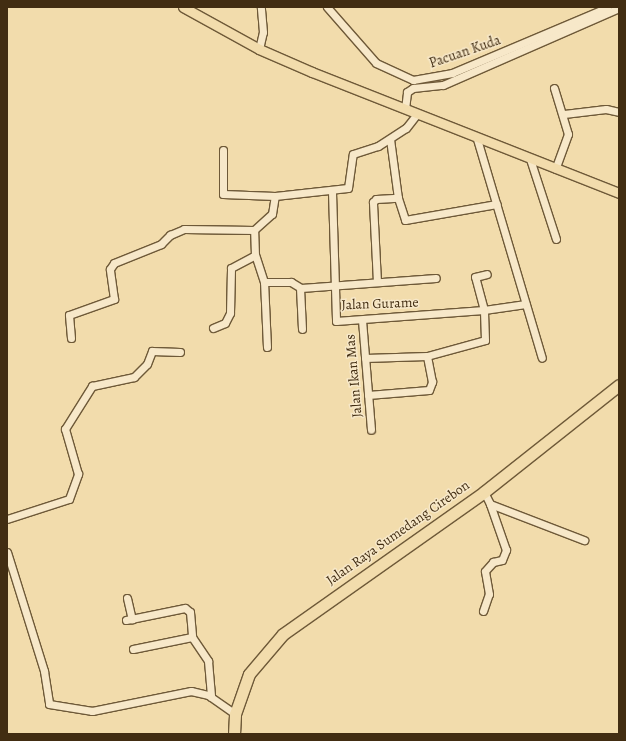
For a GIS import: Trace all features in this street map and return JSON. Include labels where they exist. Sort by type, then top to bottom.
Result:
[{"type":"highway","name":"Jalan Raya Sumedang Cirebon","points":[[234,734],[234,714],[248,674],[283,634],[484,492],[619,385]]},
{"type":"main road","points":[[182,7],[259,49],[477,139],[619,193]]},
{"type":"street","points":[[259,49],[263,32],[261,7]]},
{"type":"street","name":"Pacuan Kuda","points":[[327,7],[376,63],[413,80],[452,73],[608,7]]},
{"type":"street","points":[[404,109],[407,92],[413,88],[443,85],[619,8]]},
{"type":"street","points":[[554,88],[564,114],[568,134],[555,169]]},
{"type":"street","points":[[564,114],[606,109],[619,112]]},
{"type":"street","points":[[222,150],[223,194],[275,196],[332,192],[348,188],[353,154],[390,138],[417,114]]},
{"type":"street","points":[[390,138],[398,198],[405,220],[497,204]]},
{"type":"street","points":[[477,139],[542,358]]},
{"type":"street","points":[[530,159],[556,239]]},
{"type":"street","name":"Jalan Gurame","points":[[332,192],[336,321],[484,310],[526,304]]},
{"type":"street","points":[[71,338],[72,313],[114,299],[111,265],[161,244],[170,235],[184,229],[254,230],[272,214],[275,196]]},
{"type":"street","points":[[377,282],[374,202],[376,199],[398,198]]},
{"type":"street","points":[[254,230],[255,255],[264,282],[267,347]]},
{"type":"street","points":[[213,328],[225,323],[230,313],[231,268],[255,255]]},
{"type":"street","points":[[365,358],[427,356],[485,340],[484,310],[475,277],[487,274]]},
{"type":"street","points":[[264,282],[291,282],[300,288],[436,278]]},
{"type":"street","points":[[300,288],[302,329]]},
{"type":"street","name":"Jalan Ikan Mas","points":[[362,320],[371,430]]},
{"type":"street","points":[[7,519],[70,500],[78,474],[65,429],[92,386],[134,377],[142,372],[152,351],[180,352]]},
{"type":"street","points":[[368,395],[428,390],[432,382],[427,356]]},
{"type":"street","points":[[483,611],[488,594],[485,571],[493,562],[502,560],[506,550],[490,504],[484,492]]},
{"type":"street","points":[[490,504],[584,540]]},
{"type":"street","points":[[7,552],[44,672],[49,704],[92,711],[191,691],[212,697],[234,714]]},
{"type":"street","points":[[127,598],[129,619],[185,608],[190,612],[192,638],[201,647],[208,661],[212,697]]},
{"type":"street","points":[[133,649],[192,638]]}]
